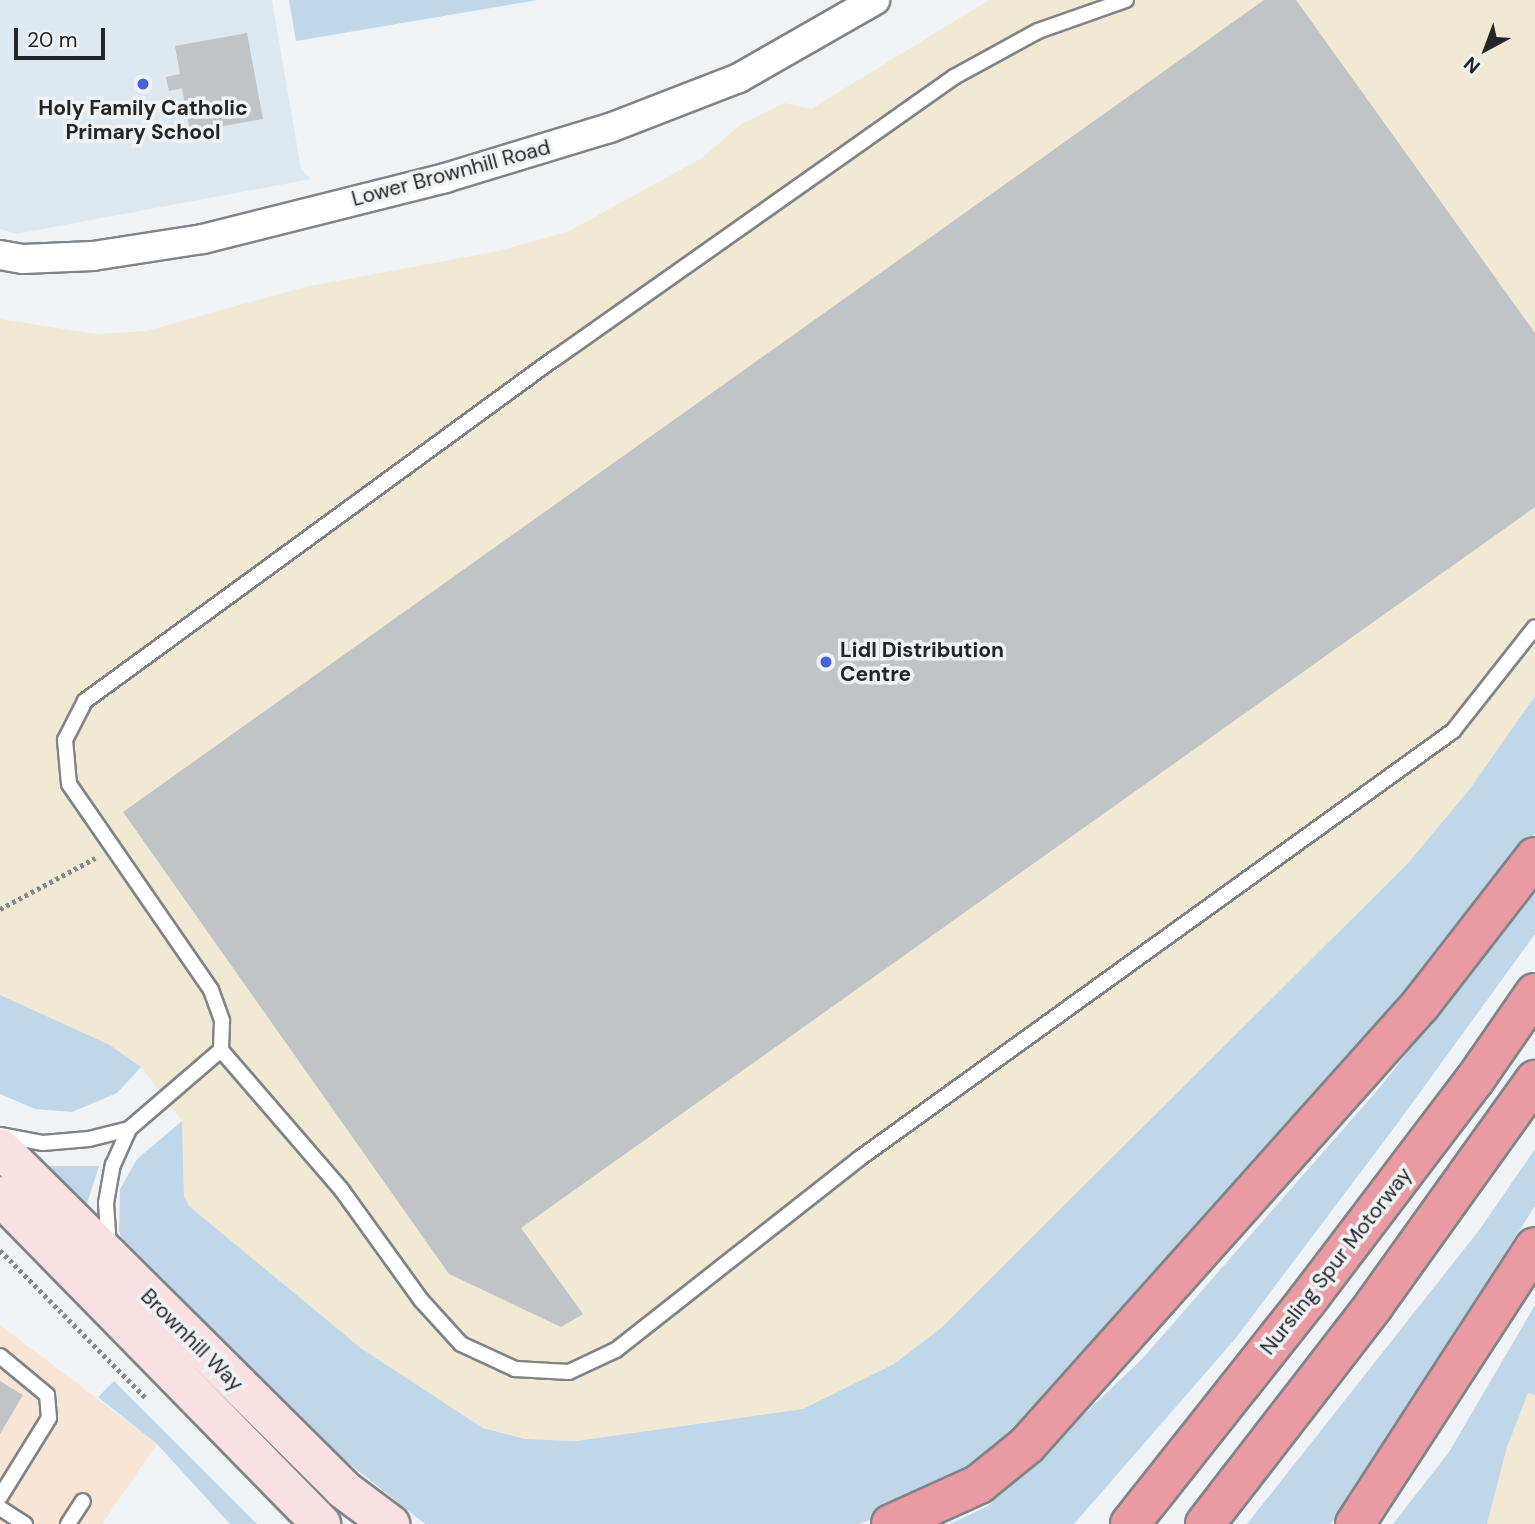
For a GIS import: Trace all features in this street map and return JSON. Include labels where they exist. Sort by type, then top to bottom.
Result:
[{"type":"highway","points":[[891,1524],[979,1484],[1027,1446],[1421,1003],[1535,857]]},
{"type":"highway","name":"Nursling Spur Motorway","points":[[1130,1524],[1306,1302],[1474,1081],[1535,993]]},
{"type":"highway","points":[[1205,1524],[1374,1305],[1535,1080]]},
{"type":"highway","points":[[1355,1524],[1535,1247]]},
{"type":"street","name":"Lower Brownhill Road","points":[[0,255],[23,259],[93,256],[203,239],[445,178],[610,128],[739,78],[875,0]]},
{"type":"street","name":"Brownhill Way","points":[[0,1148],[343,1489],[390,1524]]},
{"type":"street","name":"Brownhill Way","points":[[0,1196],[321,1524]]},
{"type":"lane","points":[[1126,0],[1038,31],[954,77],[555,358],[85,701],[65,740],[69,784],[211,990],[222,1021],[221,1050],[341,1189],[421,1300],[461,1344],[514,1369],[569,1372],[616,1350],[860,1158],[1453,731],[1535,628]]},
{"type":"lane","points":[[110,1259],[106,1203],[113,1165],[129,1129],[221,1050]]},
{"type":"lane","points":[[0,1135],[43,1143],[89,1139],[129,1129]]},
{"type":"lane","points":[[0,1356],[47,1395],[49,1418],[0,1497]]},
{"type":"lane","points":[[68,1524],[83,1502]]},
{"type":"lane","points":[[0,1508],[25,1524]]},
{"type":"path","points":[[0,909],[113,848]]},
{"type":"shaded area","name":"Holy Family Catholic Primary School","points":[[0,0],[272,0],[301,169],[311,179],[16,234],[0,229]]},
{"type":"shaded area","points":[[289,0],[538,0],[296,41]]},
{"type":"shaded area","points":[[989,0],[1535,0],[1535,696],[1469,790],[1409,862],[941,1328],[894,1364],[803,1409],[576,1441],[525,1439],[483,1428],[362,1349],[189,1206],[184,1196],[182,1121],[141,1067],[108,1044],[0,995],[0,319],[96,334],[146,331],[305,287],[498,251],[569,231],[702,158],[741,124],[784,103],[811,109]]},
{"type":"shaded area","points":[[1535,696],[1535,833],[1443,950],[1032,1426],[929,1499],[859,1524],[425,1524],[293,1419],[126,1251],[119,1231],[120,1189],[137,1159],[182,1121],[184,1196],[189,1206],[362,1349],[483,1428],[525,1439],[576,1441],[803,1409],[894,1364],[941,1328],[1409,862],[1469,790]]},
{"type":"shaded area","points":[[1535,889],[1535,934],[1397,1124],[1235,1339],[1074,1524],[950,1524],[988,1506],[1142,1359],[1381,1086]]},
{"type":"shaded area","points":[[0,995],[108,1044],[141,1067],[117,1093],[72,1112],[35,1109],[0,1094]]},
{"type":"shaded area","points":[[1535,1149],[1535,1206],[1331,1524],[1247,1524],[1480,1229]]},
{"type":"shaded area","points":[[36,1166],[99,1166],[84,1213]]},
{"type":"shaded area","points":[[1535,1305],[1535,1395],[1528,1393],[1507,1447],[1487,1524],[1393,1524],[1449,1452]]},
{"type":"shaded area","points":[[0,1325],[157,1444],[102,1524],[0,1524]]},
{"type":"shaded area","points":[[114,1381],[257,1524],[230,1524],[157,1444],[98,1397]]},
{"type":"shaded area","points":[[1528,1392],[1535,1395],[1535,1524],[1487,1524],[1507,1447]]},
{"type":"building","name":"Lidl Distribution Centre","points":[[1264,0],[1296,0],[1535,333],[1535,507],[521,1228],[583,1314],[561,1327],[449,1274],[123,812]]},
{"type":"building","points":[[247,33],[263,119],[190,132],[182,88],[169,91],[166,77],[180,74],[175,46]]},
{"type":"building","points":[[0,1381],[23,1395],[0,1434]]},
{"type":"place","name":"Holy Family Catholic Primary School","points":[[143,84]]},
{"type":"place","name":"Lidl Distribution Centre","points":[[826,662]]}]
